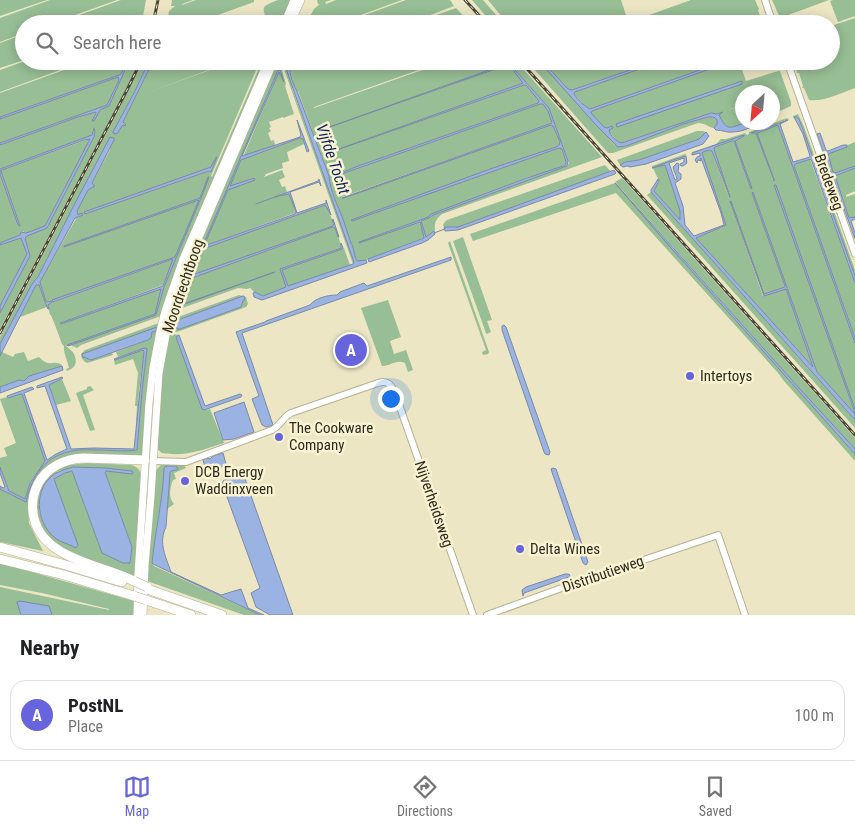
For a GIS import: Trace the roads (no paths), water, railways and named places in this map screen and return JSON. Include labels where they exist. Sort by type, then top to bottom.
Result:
[{"type":"highway","points":[[151,459],[83,458],[65,461],[52,468],[44,476],[35,491],[33,513],[36,526],[43,538],[52,546],[70,556],[166,596],[222,615]]},
{"type":"highway","points":[[0,547],[134,583]]},
{"type":"highway","points":[[0,558],[64,575],[191,615]]},
{"type":"main road","points":[[288,15],[294,0]]},
{"type":"main road","points":[[294,15],[301,0]]},
{"type":"main road","name":"Moordrechtboog","points":[[143,615],[144,566],[151,459],[152,375],[157,346],[165,311],[183,259],[264,70]]},
{"type":"main road","name":"Moordrechtboog","points":[[137,615],[138,574],[163,345],[173,306],[189,261],[270,70]]},
{"type":"street","points":[[765,0],[771,15]]},
{"type":"street","name":"Bredeweg","points":[[790,70],[855,254]]},
{"type":"street","name":"Nijverheidsweg","points":[[151,459],[182,462],[272,430],[291,413],[378,382],[388,383],[395,393],[472,615]]},
{"type":"street","name":"Distributieweg","points":[[488,615],[718,534],[746,615]]},
{"type":"water","points":[[123,70],[125,70],[109,106],[100,110],[94,121],[92,121],[96,112],[0,145],[0,143],[107,105],[119,80],[118,77],[0,119],[0,117],[121,74]]},
{"type":"water","points":[[145,70],[149,70],[123,122],[126,125],[122,126],[117,134],[113,133],[113,132]]},
{"type":"water","points":[[278,70],[280,70],[284,82],[279,72],[242,156],[300,137],[297,120],[309,151],[307,152],[303,139],[300,138],[241,160],[230,186],[254,178],[255,180],[228,190],[204,246],[295,214],[296,212],[289,194],[275,197],[319,179],[321,186],[319,182],[290,192],[297,213],[326,203],[326,200],[331,215],[325,205],[203,249],[192,275],[333,226],[333,219],[339,237],[333,227],[192,278],[183,304],[275,272],[182,305],[191,275],[201,250]]},
{"type":"water","points":[[287,70],[290,70],[292,81],[329,176],[356,259],[357,261],[366,260],[367,263],[262,300],[254,297],[253,293],[255,292],[263,296],[286,287],[280,269],[341,248],[341,243],[342,249],[282,270],[288,286],[353,264],[354,262]]},
{"type":"water","points":[[489,70],[493,70],[321,130]]},
{"type":"water","points":[[513,70],[515,70],[549,108],[568,161],[567,166],[433,215],[421,221],[426,237],[434,231],[435,234],[428,240],[369,262],[368,259],[424,238],[420,222],[359,242],[563,166],[566,162],[562,149],[559,148],[351,220],[556,147],[560,142],[551,125],[342,198],[552,123],[548,111],[543,104],[540,104],[336,176],[358,166],[538,103],[539,101],[524,85],[328,153],[523,83]]},
{"type":"water","points":[[547,70],[550,70],[568,89],[572,90],[630,70],[637,70],[575,92],[574,94],[583,105],[590,109],[700,70],[707,70],[592,111],[591,113],[604,127],[612,126],[613,128],[609,130],[611,134],[622,143],[711,113],[723,112],[719,115],[724,124],[729,127],[735,126],[735,130],[743,130],[729,132],[716,130],[714,128],[717,120],[714,117],[708,117],[683,124],[626,146],[618,147]]},
{"type":"water","points":[[742,81],[742,84],[617,127],[616,124]]},
{"type":"water","points":[[794,117],[799,119],[855,276],[855,283],[811,159],[795,164],[794,166],[855,338],[855,343],[780,130],[780,124],[793,162],[810,157],[803,134]]},
{"type":"water","points":[[94,128],[94,137],[47,228],[25,238],[30,256],[0,313],[0,306],[27,254],[21,238],[0,245],[0,243],[20,235],[21,232],[26,233],[45,226],[90,139],[1,171],[20,226],[18,225],[0,174],[0,169],[92,135]]},
{"type":"water","points":[[765,130],[757,133],[774,181],[756,133],[751,133]]},
{"type":"water","points":[[706,132],[709,136],[703,144],[646,164],[630,167],[620,165],[699,139]]},
{"type":"water","points":[[820,133],[828,151],[847,145],[847,147],[828,154],[833,172],[855,166],[855,168],[835,176],[849,218],[855,217],[851,221],[855,239],[817,134]]},
{"type":"water","points":[[744,135],[735,141],[751,189],[734,141],[714,149],[730,197],[712,151],[709,150],[702,153],[726,225],[696,238],[813,367],[786,289],[764,296],[730,201],[764,294],[785,287],[753,192],[817,372],[855,414],[855,420],[651,192],[658,179],[659,181],[654,191],[680,220],[680,211],[665,165],[652,168],[686,156],[687,163],[683,166],[680,164],[684,162],[684,158],[669,163],[675,180],[677,179],[673,167],[677,163],[679,164],[678,172],[681,174],[681,179],[675,183],[683,206],[685,225],[694,236],[724,225],[701,158],[701,161],[698,160],[697,163],[695,160],[700,156],[700,153],[692,155],[692,153]]},
{"type":"water","points":[[110,137],[114,138],[114,140],[92,183],[95,186],[88,190],[77,211],[78,215],[82,213],[83,215],[75,218],[40,282],[46,301],[52,302],[48,305],[49,309],[39,285],[36,285],[0,356],[0,344],[32,284],[38,277]]},
{"type":"water","points":[[216,157],[211,172],[209,171],[85,214],[84,212],[211,167]]},
{"type":"water","points":[[614,170],[615,174],[458,230],[445,231],[444,227],[458,227]]},
{"type":"water","points":[[208,177],[205,188],[164,287],[156,315],[68,346],[155,314],[161,289],[60,323],[163,286],[173,259],[53,302],[52,300],[175,257],[199,200],[64,246],[200,198]]},
{"type":"water","points":[[615,183],[855,449],[855,454],[663,239]]},
{"type":"water","points":[[774,185],[776,185],[855,413]]},
{"type":"water","points":[[451,257],[451,260],[242,333],[273,425],[266,427],[262,425],[252,399],[259,396],[236,332],[310,305],[322,297],[337,295],[340,292],[364,283],[367,286]]},
{"type":"water","points":[[244,296],[245,300],[241,307],[180,329],[177,329],[176,325],[172,326],[173,322]]},
{"type":"water","points":[[504,325],[550,452],[549,455],[544,452],[502,330]]},
{"type":"water","points":[[157,327],[148,340],[91,360],[83,358],[82,354]]},
{"type":"water","points":[[179,335],[205,406],[240,394],[242,395],[241,397],[204,410],[202,409],[176,337]]},
{"type":"water","points":[[144,348],[147,349],[137,450],[76,450],[57,456],[49,461],[35,477],[26,502],[0,489],[0,486],[5,487],[0,467],[9,491],[25,499],[30,483],[45,461],[22,394],[8,398],[7,396],[32,387],[34,389],[24,393],[47,460],[67,449],[45,386],[37,388],[37,386],[62,377],[49,385],[71,449],[134,449],[144,351],[114,359]]},
{"type":"water","points":[[62,366],[63,370],[0,393],[0,387],[19,380],[24,381],[29,376]]},
{"type":"water","points":[[244,402],[254,432],[234,439],[223,440],[214,413]]},
{"type":"water","points":[[223,453],[226,464],[216,471],[206,471],[203,460]]},
{"type":"water","points":[[166,466],[176,466],[178,469],[170,473],[166,527],[163,539],[164,550],[171,572],[221,595],[241,589],[248,608],[264,615],[260,615],[152,563],[164,468]]},
{"type":"water","points":[[73,467],[132,471],[132,474],[105,472],[132,547],[130,563],[123,563],[102,553],[72,471],[54,479],[78,545],[76,548],[58,540],[45,527],[40,509],[42,491],[52,476],[59,471]]},
{"type":"water","points":[[551,469],[556,469],[588,562],[586,565],[583,563],[552,472]]},
{"type":"water","points":[[243,473],[293,615],[270,615],[256,607],[251,593],[260,588],[222,483],[224,480]]},
{"type":"water","points":[[565,574],[570,575],[524,593],[523,596],[522,590],[526,587]]},
{"type":"water","points":[[17,602],[49,606],[52,615],[21,615]]},
{"type":"waterway","points":[[256,204],[275,197]]},
{"type":"waterway","points":[[434,233],[445,229]]},
{"type":"railway","points":[[155,15],[158,0]]},
{"type":"railway","points":[[465,0],[479,15]]},
{"type":"railway","points":[[0,333],[137,70]]},
{"type":"railway","points":[[528,70],[855,435]]},
{"type":"place","name":"PostNL","points":[[351,350]]},
{"type":"place","name":"Intertoys","points":[[690,376]]},
{"type":"place","name":"The Cookware Company","points":[[279,437]]},
{"type":"place","name":"DCB Energy Waddinxveen","points":[[185,481]]},
{"type":"place","name":"Delta Wines","points":[[520,549]]},
{"type":"water label","name":"Vijfde Tocht","points":[[333,159]]}]
